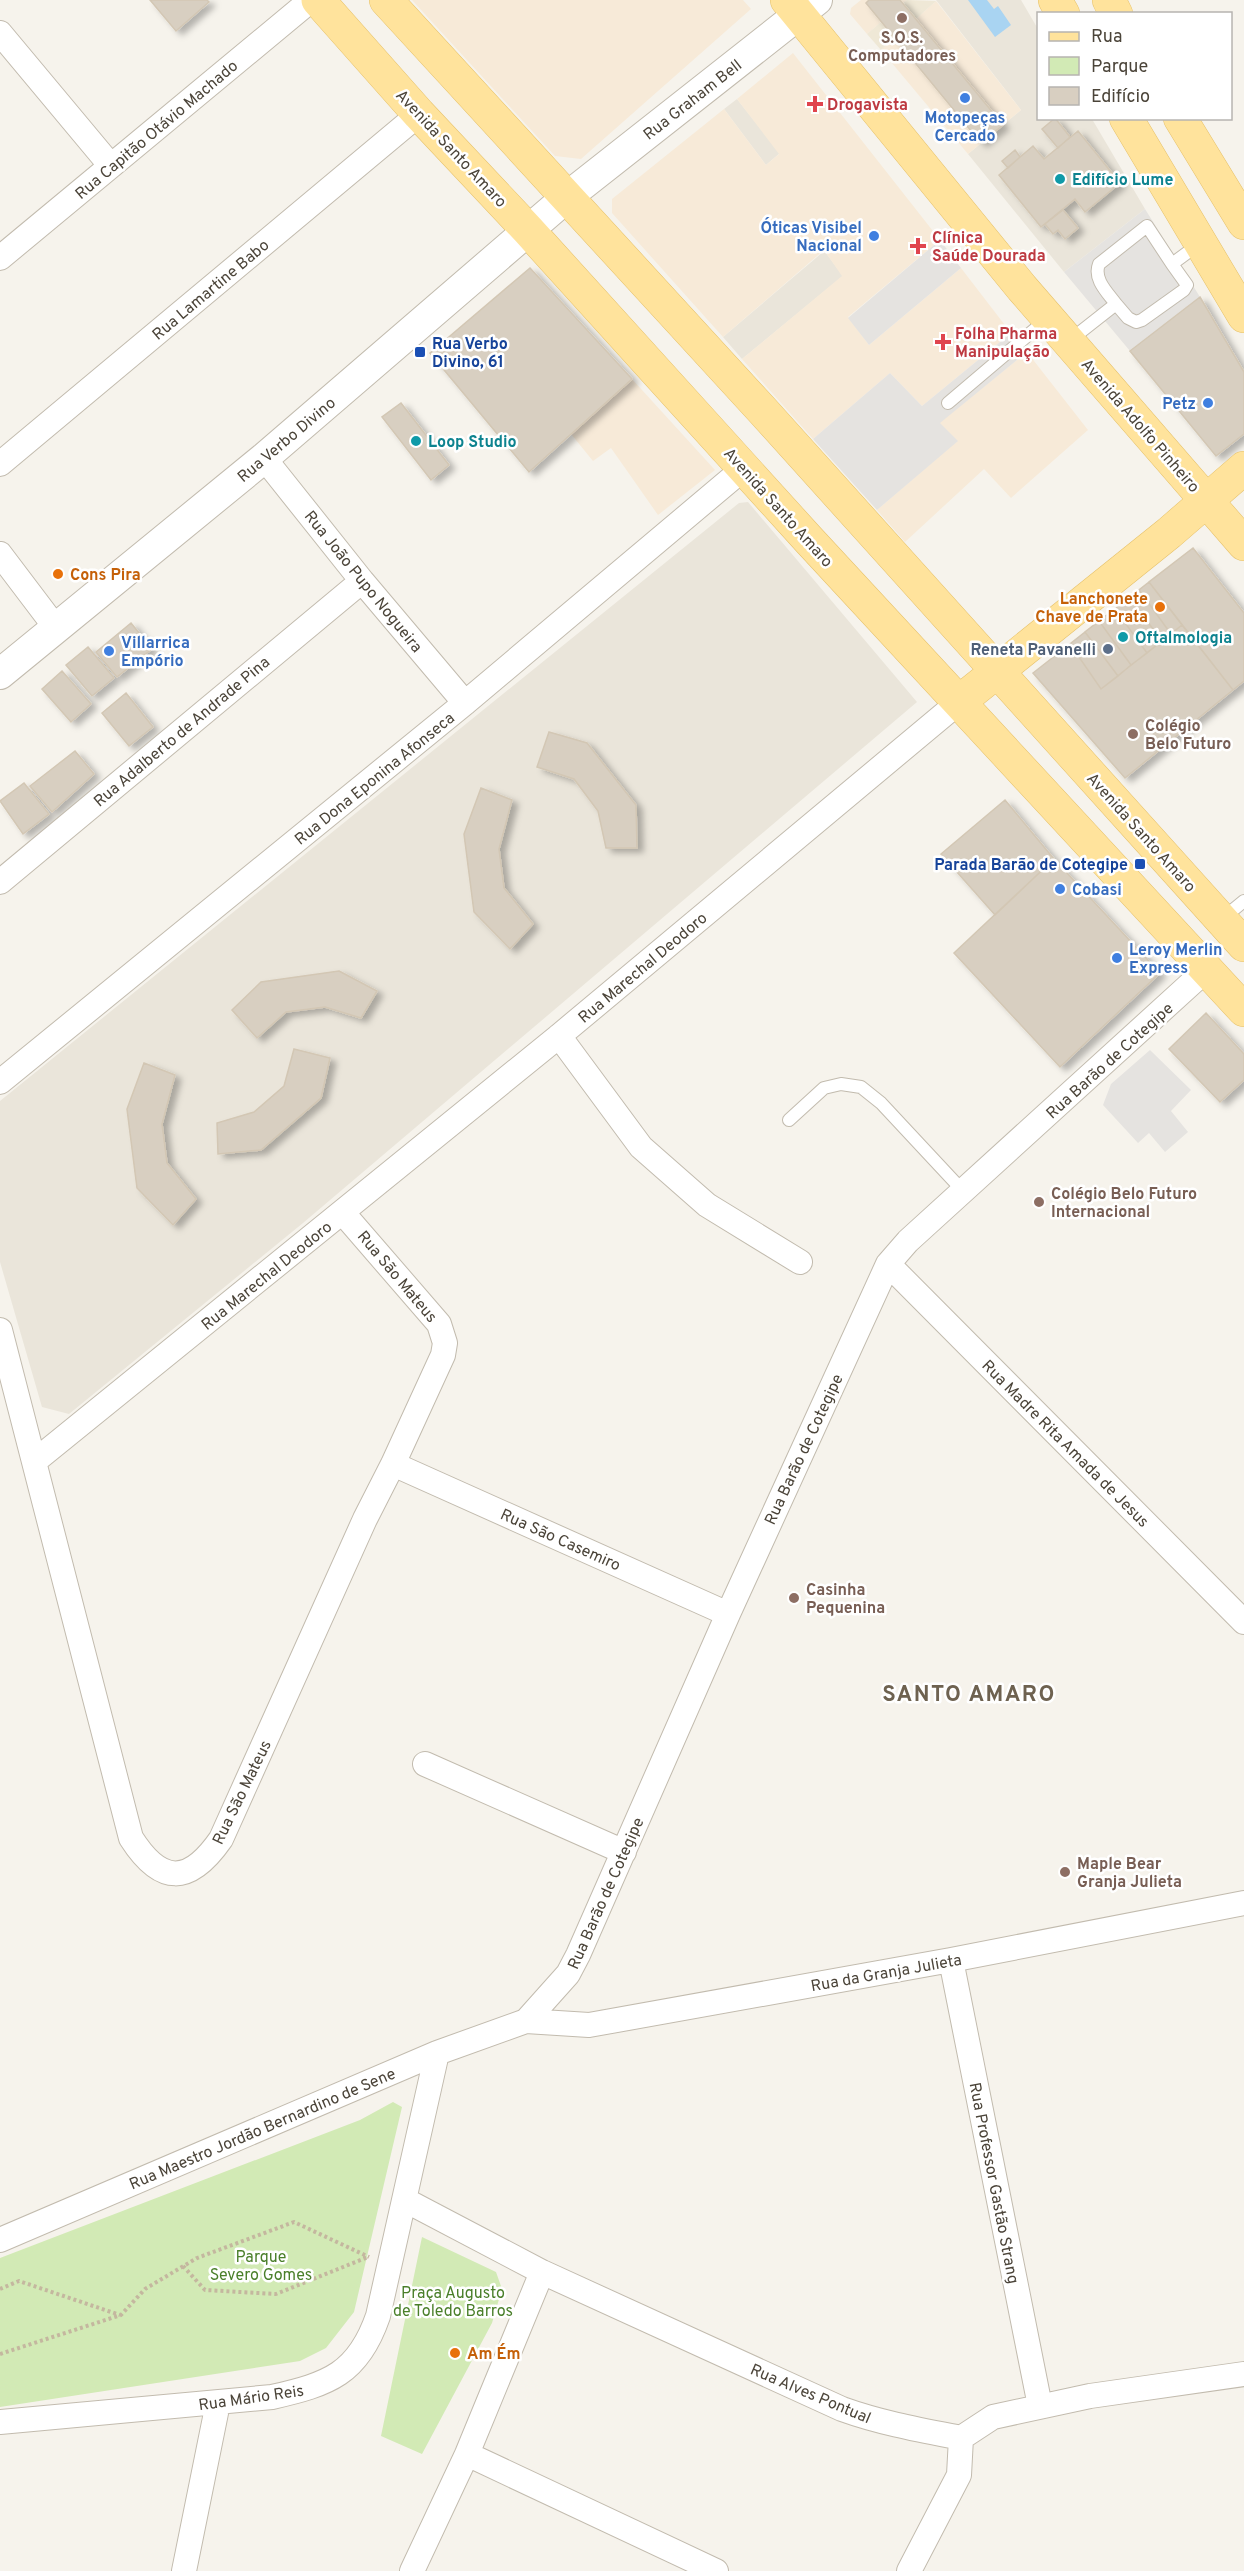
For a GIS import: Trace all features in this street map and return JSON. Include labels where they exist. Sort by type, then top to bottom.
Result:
[{"type":"main road","name":"Avenida Santo Amaro","points":[[318,0],[743,469],[1244,1010]]},
{"type":"main road","name":"Avenida Santo Amaro","points":[[386,0],[998,672],[1233,910],[1244,945]]},
{"type":"main road","name":"Avenida Adolfo Pinheiro","points":[[801,5],[1058,330],[1244,544]]},
{"type":"main road","points":[[1127,120],[1244,316]]},
{"type":"main road","points":[[1181,120],[1244,223]]},
{"type":"main road","name":"Rua Marechal Deodoro","points":[[959,702],[1207,501],[1244,468]]},
{"type":"street","name":"Rua Capitão Otávio Machado","points":[[0,258],[311,0]]},
{"type":"street","name":"Rua Graham Bell","points":[[567,197],[801,5]]},
{"type":"street","points":[[0,33],[111,166]]},
{"type":"street","name":"Rua Lamartine Babo","points":[[0,464],[419,114]]},
{"type":"street","name":"Rua Verbo Divino","points":[[0,674],[264,458],[567,197]]},
{"type":"street","name":"Rua João Pupo Nogueira","points":[[264,458],[362,581],[465,703]]},
{"type":"street","name":"Rua Dona Eponina Afonseca","points":[[0,1082],[465,703],[743,469]]},
{"type":"street","points":[[0,554],[56,628]]},
{"type":"street","name":"Rua Adalberto de Andrade Pina","points":[[0,882],[362,581]]},
{"type":"street","name":"Rua Marechal Deodoro","points":[[35,1461],[559,1036],[959,702]]},
{"type":"street","name":"Rua Barão de Cotegipe","points":[[526,2021],[568,1974],[728,1614],[888,1264],[908,1241],[1207,969]]},
{"type":"street","points":[[559,1036],[641,1148],[707,1205],[800,1262]]},
{"type":"street","name":"Rua São Mateus","points":[[0,1330],[130,1838],[142,1856],[156,1868],[167,1874],[179,1874],[195,1868],[208,1857],[221,1839],[365,1519],[443,1355],[443,1333],[440,1324],[343,1213]]},
{"type":"street","name":"Rua Madre Rita Amada de Jesus","points":[[888,1264],[1244,1622]]},
{"type":"street","name":"Rua São Casemiro","points":[[393,1464],[728,1614]]},
{"type":"street","points":[[425,1764],[624,1852]]},
{"type":"street","name":"Rua da Granja Julieta","points":[[526,2021],[589,2025],[951,1960],[1244,1904]]},
{"type":"street","name":"Rua Professor Gastão Strang","points":[[951,1960],[1040,2406]]},
{"type":"street","name":"Rua Maestro Jordão Bernardino de Sene","points":[[0,2240],[437,2053],[526,2021]]},
{"type":"street","name":"Rua Mário Reis","points":[[0,2422],[272,2397],[316,2387],[342,2372],[358,2355],[370,2337],[378,2316],[379,2261],[405,2200],[437,2053]]},
{"type":"street","name":"Rua Alves Pontual","points":[[405,2200],[542,2272],[842,2409],[878,2422],[961,2438]]},
{"type":"street","points":[[412,2571],[467,2454],[542,2272]]},
{"type":"street","points":[[909,2571],[959,2475],[961,2438],[993,2417],[1090,2397],[1244,2374]]},
{"type":"street","points":[[184,2571],[218,2403]]},
{"type":"street","points":[[467,2454],[716,2571]]},
{"type":"lane","points":[[1147,226],[1187,285],[1184,290],[1136,322],[1128,318],[1116,304],[1098,278],[1096,271],[1099,264],[1147,226]]},
{"type":"lane","points":[[1172,264],[1200,243]]},
{"type":"lane","points":[[948,403],[1058,330],[1116,304]]},
{"type":"lane","points":[[789,1120],[824,1088],[841,1084],[861,1087],[881,1103],[964,1192]]},
{"type":"path","points":[[0,2354],[121,2315],[145,2289],[197,2258],[294,2222],[379,2261]]},
{"type":"path","points":[[183,2266],[205,2290],[276,2294],[379,2261]]},
{"type":"path","points":[[0,2289],[19,2281],[121,2315]]},
{"type":"shaded area","points":[[412,0],[743,0],[751,9],[581,159],[555,156]]},
{"type":"shaded area","points":[[861,0],[907,0],[867,34],[850,14],[851,8]]},
{"type":"shaded area","name":"S.O.S. Computadores","points":[[907,0],[936,1],[881,50],[867,34]]},
{"type":"shaded area","points":[[936,0],[1021,0],[1037,27],[1037,120],[1093,120],[1145,209],[1064,272],[968,154],[1021,110]]},
{"type":"shaded area","points":[[936,1],[1021,110],[968,154],[881,50]]},
{"type":"shaded area","points":[[793,53],[940,240],[848,317],[869,345],[961,268],[1011,333],[922,406],[890,373],[813,439],[742,359],[842,276],[824,250],[723,337],[612,213],[612,199],[724,109],[766,165],[779,154],[737,99]]},
{"type":"shaded area","points":[[737,99],[780,153],[766,165],[724,109]]},
{"type":"shaded area","points":[[1145,209],[1200,297],[1130,351],[1064,272]]},
{"type":"shaded area","points":[[940,240],[961,268],[869,345],[848,318]]},
{"type":"shaded area","points":[[823,249],[843,276],[742,359],[723,337],[823,252]]},
{"type":"shaded area","points":[[1011,333],[1027,352],[940,423],[958,441],[877,510],[813,439],[890,373],[922,406]]},
{"type":"shaded area","points":[[1027,352],[1088,430],[1011,498],[984,469],[905,542],[877,510],[957,441],[939,423]]},
{"type":"shaded area","points":[[632,379],[715,470],[658,515],[611,448],[593,461],[571,434]]},
{"type":"shaded area","points":[[748,502],[917,702],[303,1223],[69,1414],[42,1407],[0,1262],[0,1101],[739,503]]},
{"type":"shaded area","points":[[1150,1050],[1191,1090],[1171,1111],[1188,1132],[1165,1152],[1149,1133],[1138,1143],[1103,1105],[1111,1084]]},
{"type":"green space","name":"Parque Severo Gomes","points":[[393,2102],[402,2107],[354,2312],[326,2348],[300,2361],[0,2407],[0,2258],[360,2120]]},
{"type":"green space","name":"Praça Augusto de Toledo Barros","points":[[422,2237],[496,2272],[502,2289],[492,2323],[422,2454],[381,2436]]},
{"type":"water","points":[[968,0],[987,0],[994,9],[998,6],[1011,25],[995,37]]},
{"type":"building","points":[[150,0],[207,0],[209,2],[176,31]]},
{"type":"building","points":[[869,0],[900,0],[1003,125],[981,143],[866,3]]},
{"type":"building","points":[[1053,120],[1057,120],[1070,137],[1058,148],[1042,129]]},
{"type":"building","name":"Edifício Lume","points":[[1078,131],[1120,183],[1085,212],[1075,199],[1041,227],[999,175],[1033,146],[1044,159]]},
{"type":"building","points":[[1015,150],[1020,157],[1008,168],[1002,161]]},
{"type":"building","points":[[1063,210],[1078,228],[1065,239],[1058,230],[1053,234],[1045,224]]},
{"type":"building","points":[[530,268],[632,379],[529,472],[430,353]]},
{"type":"building","name":"Petz","points":[[1200,297],[1244,372],[1244,434],[1216,456],[1130,351]]},
{"type":"building","name":"Loop Studio","points":[[401,403],[449,465],[431,480],[382,417]]},
{"type":"building","points":[[1193,548],[1244,613],[1244,681],[1233,690],[1149,582]]},
{"type":"building","name":"Lanchonete Chave de Prata","points":[[1149,582],[1182,625],[1171,634],[1139,590]]},
{"type":"building","points":[[1139,590],[1171,634],[1162,641],[1129,597]]},
{"type":"building","points":[[1129,597],[1162,641],[1147,653],[1115,609]]},
{"type":"building","name":"Oftalmologia","points":[[1115,609],[1147,653],[1131,665],[1099,621]]},
{"type":"building","name":"Reneta Pavanelli","points":[[1099,621],[1131,665],[1118,676],[1085,632]]},
{"type":"building","points":[[131,623],[152,649],[117,677],[96,652]]},
{"type":"building","name":"Colégio Belo Futuro","points":[[1182,625],[1233,690],[1125,778],[1033,673],[1070,644],[1101,689]]},
{"type":"building","points":[[1085,632],[1118,676],[1101,689],[1070,644]]},
{"type":"building","points":[[88,647],[114,678],[92,696],[66,665]]},
{"type":"building","points":[[62,671],[91,704],[71,722],[42,689]]},
{"type":"building","points":[[126,693],[153,727],[129,746],[102,713]]},
{"type":"building","points":[[549,732],[587,743],[636,805],[637,848],[606,848],[598,811],[574,779],[537,767]]},
{"type":"building","points":[[75,751],[94,774],[52,812],[30,786]]},
{"type":"building","points":[[24,783],[49,814],[23,834],[0,801]]},
{"type":"building","points":[[481,788],[512,800],[499,849],[504,888],[533,924],[510,949],[474,912],[464,834]]},
{"type":"building","points":[[1005,800],[1054,859],[995,915],[941,854]]},
{"type":"building","points":[[1054,859],[1160,973],[1060,1067],[954,953]]},
{"type":"building","points":[[339,971],[377,991],[361,1018],[325,1007],[286,1012],[257,1038],[232,1010],[261,982]]},
{"type":"building","points":[[1206,1013],[1244,1054],[1244,1080],[1220,1102],[1169,1049]]},
{"type":"building","points":[[294,1049],[330,1058],[321,1098],[261,1150],[218,1154],[217,1123],[254,1112],[284,1086]]},
{"type":"building","points":[[144,1063],[175,1075],[162,1124],[167,1163],[196,1199],[173,1225],[137,1188],[127,1109]]},
{"type":"place","name":"S.O.S. Computadores","points":[[902,18]]},
{"type":"place","name":"Motopeças Cercado","points":[[965,98]]},
{"type":"place","name":"Drogavista","points":[[815,104]]},
{"type":"place","name":"Edifício Lume","points":[[1060,179]]},
{"type":"place","name":"Óticas Visibel Nacional","points":[[874,236]]},
{"type":"place","name":"Clínica Saúde Dourada","points":[[918,246]]},
{"type":"place","name":"Folha Pharma Manipulação","points":[[943,342]]},
{"type":"place","name":"Rua Verbo Divino, 61","points":[[420,352]]},
{"type":"place","name":"Petz","points":[[1208,403]]},
{"type":"place","name":"Loop Studio","points":[[416,441]]},
{"type":"place","name":"Cons Pira","points":[[58,574]]},
{"type":"place","name":"Lanchonete Chave de Prata","points":[[1160,607]]},
{"type":"place","name":"Oftalmologia","points":[[1123,637]]},
{"type":"place","name":"Reneta Pavanelli","points":[[1108,649]]},
{"type":"place","name":"Villarrica Empório","points":[[109,651]]},
{"type":"place","name":"Colégio Belo Futuro","points":[[1133,734]]},
{"type":"place","name":"Parada Barão de Cotegipe","points":[[1140,864]]},
{"type":"place","name":"Cobasi","points":[[1060,889]]},
{"type":"place","name":"Leroy Merlin Express","points":[[1117,958]]},
{"type":"place","name":"Colégio Belo Futuro Internacional","points":[[1039,1202]]},
{"type":"place","name":"Casinha Pequenina","points":[[794,1598]]},
{"type":"place","name":"Maple Bear Granja Julieta","points":[[1065,1872]]},
{"type":"place","name":"Am Ém","points":[[455,2353]]},
{"type":"district","name":"SANTO AMARO","points":[[969,1693]]}]
